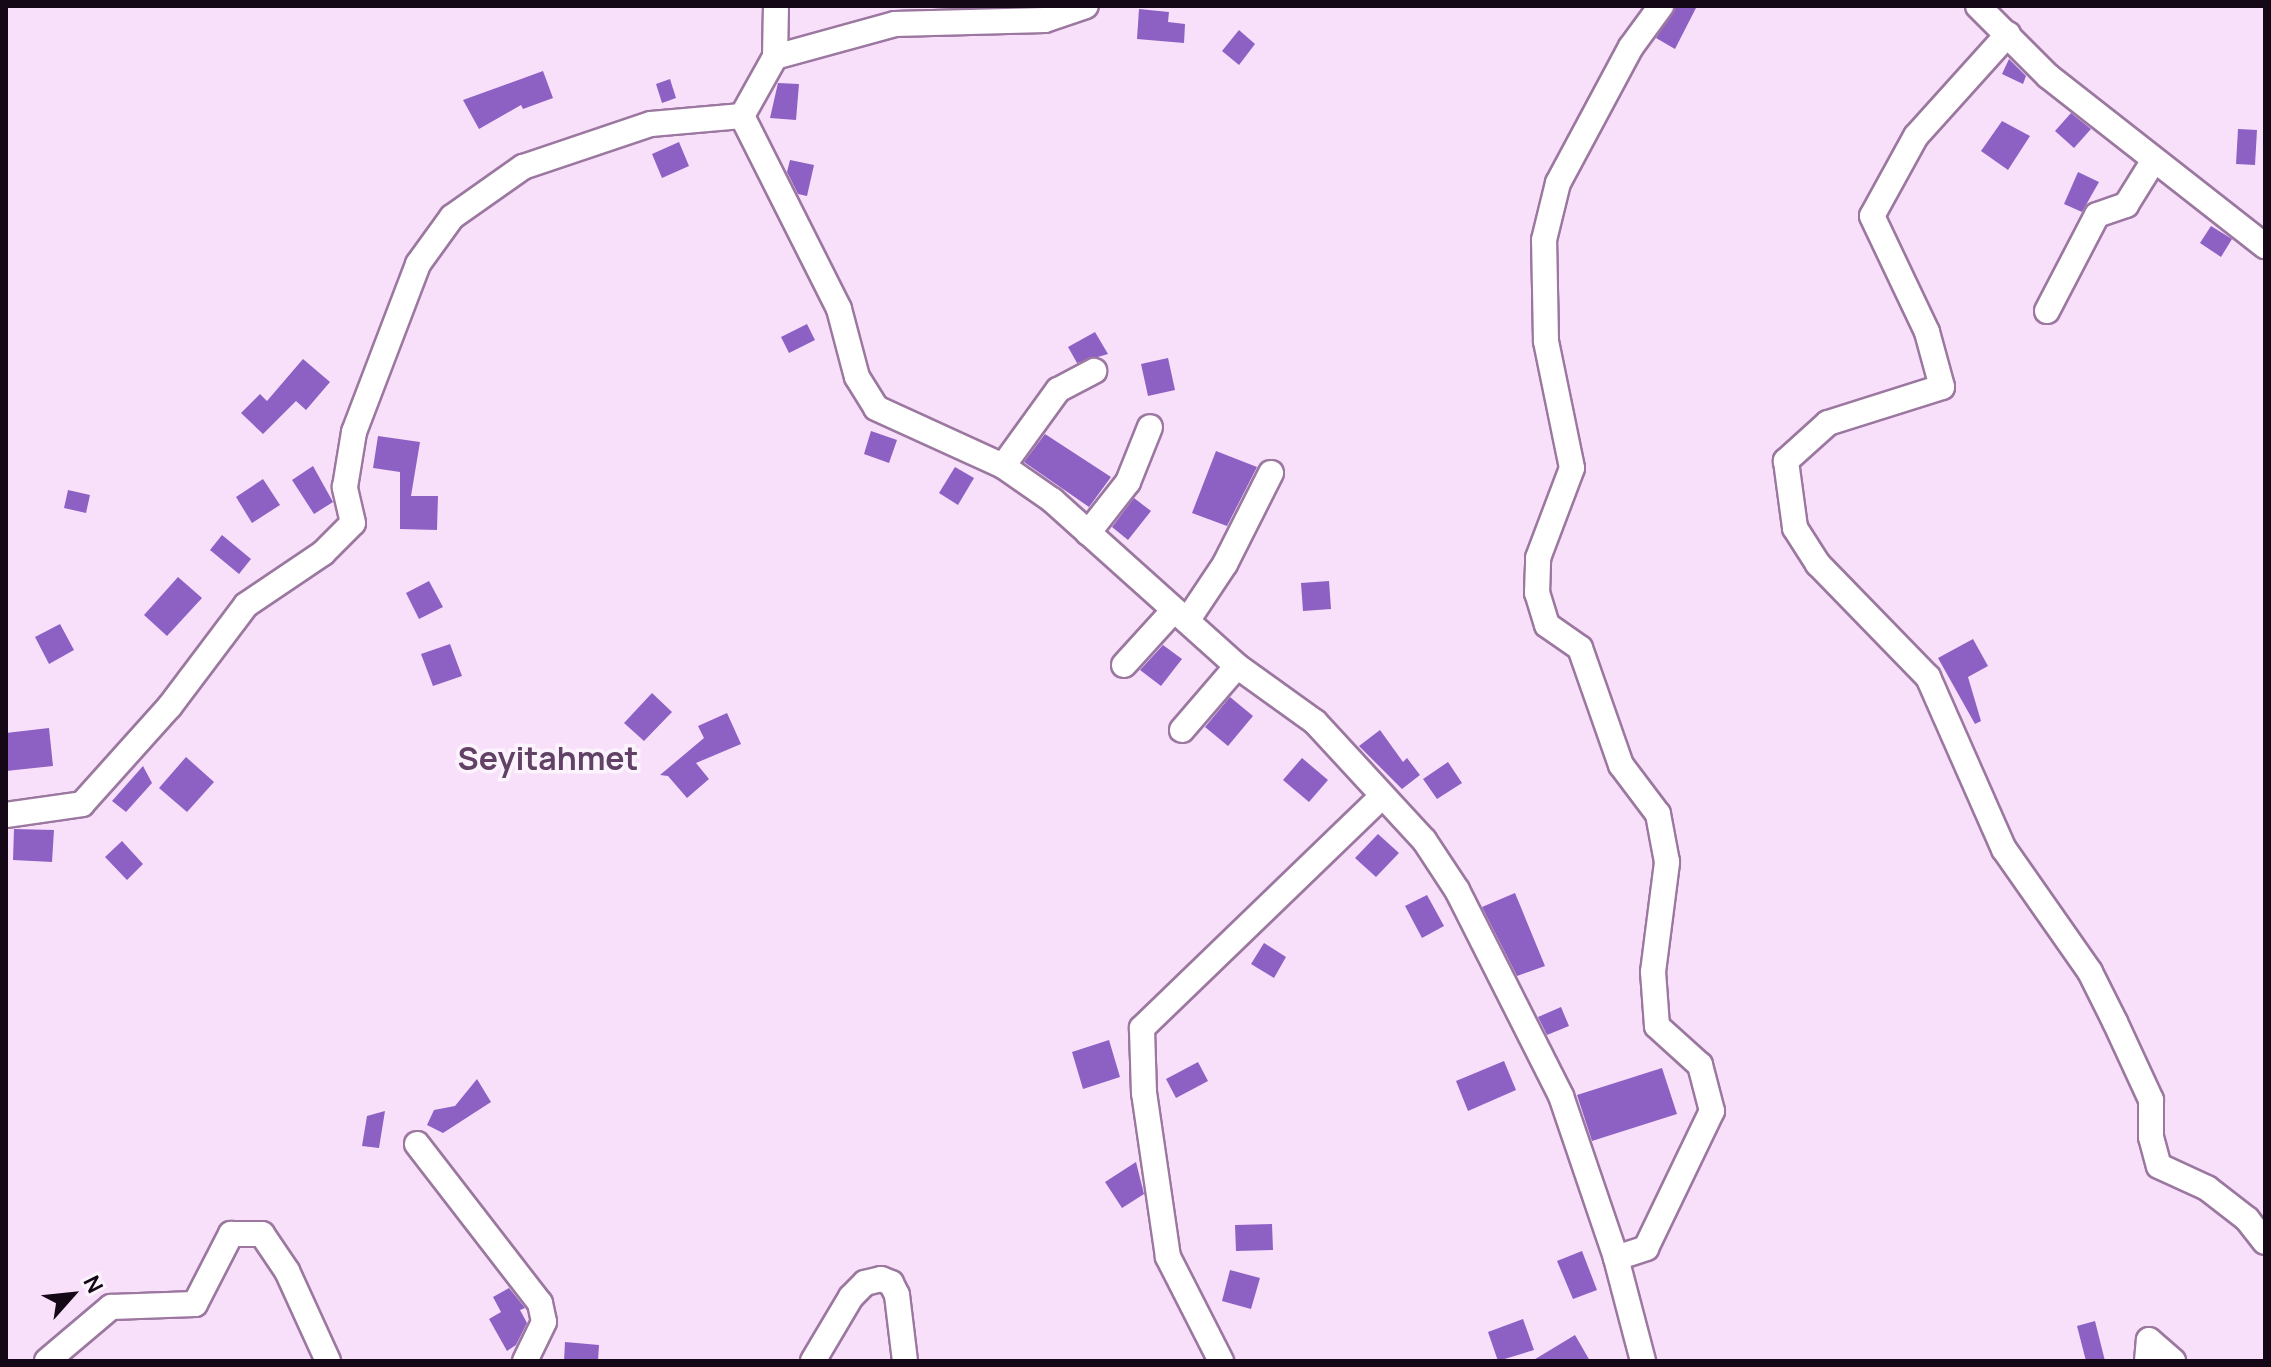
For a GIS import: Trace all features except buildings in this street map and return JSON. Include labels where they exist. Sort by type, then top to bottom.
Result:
[{"type":"street","points":[[742,116],[775,57],[776,6]]},
{"type":"street","points":[[775,57],[895,24],[1045,20],[1086,6]]},
{"type":"street","points":[[1616,1258],[1646,1248],[1712,1111],[1700,1065],[1657,1026],[1653,972],[1667,862],[1658,814],[1621,765],[1580,648],[1547,625],[1537,593],[1538,558],[1572,468],[1546,341],[1544,240],[1558,183],[1631,47],[1661,6]]},
{"type":"street","points":[[1978,6],[2048,76],[2265,246]]},
{"type":"street","points":[[2008,34],[1916,136],[1872,216],[1927,332],[1942,387],[1828,423],[1786,461],[1795,528],[1818,564],[1928,677],[2004,849],[2090,972],[2121,1035],[2151,1100],[2151,1137],[2159,1166],[2207,1188],[2247,1219],[2265,1242]]},
{"type":"street","points":[[742,116],[839,309],[857,377],[876,408],[1003,466],[1088,533],[1237,666],[1315,722],[1381,797],[1424,840],[1497,967],[1561,1096],[1616,1258],[1643,1361]]},
{"type":"street","points":[[6,815],[82,804],[170,706],[246,605],[323,553],[353,523],[345,487],[354,432],[418,264],[452,217],[523,167],[651,124],[742,116]]},
{"type":"street","points":[[2047,311],[2097,215],[2126,205],[2154,160]]},
{"type":"street","points":[[1003,466],[1058,390],[1094,371]]},
{"type":"street","points":[[1088,533],[1128,482],[1150,427]]},
{"type":"street","points":[[1124,665],[1180,616],[1225,564],[1271,473]]},
{"type":"street","points":[[1182,730],[1237,666]]},
{"type":"street","points":[[1221,1361],[1168,1257],[1144,1093],[1142,1028],[1381,797]]},
{"type":"street","points":[[417,1144],[540,1303],[544,1322],[525,1361]]},
{"type":"street","points":[[47,1361],[111,1307],[195,1304],[231,1234],[262,1234],[287,1271],[328,1361]]},
{"type":"street","points":[[813,1361],[851,1297],[865,1283],[881,1279],[891,1283],[897,1295],[905,1361]]},
{"type":"street","points":[[2147,1361],[2149,1340],[2173,1361]]},
{"type":"district","name":"Seyitahmet","points":[[548,758]]}]
